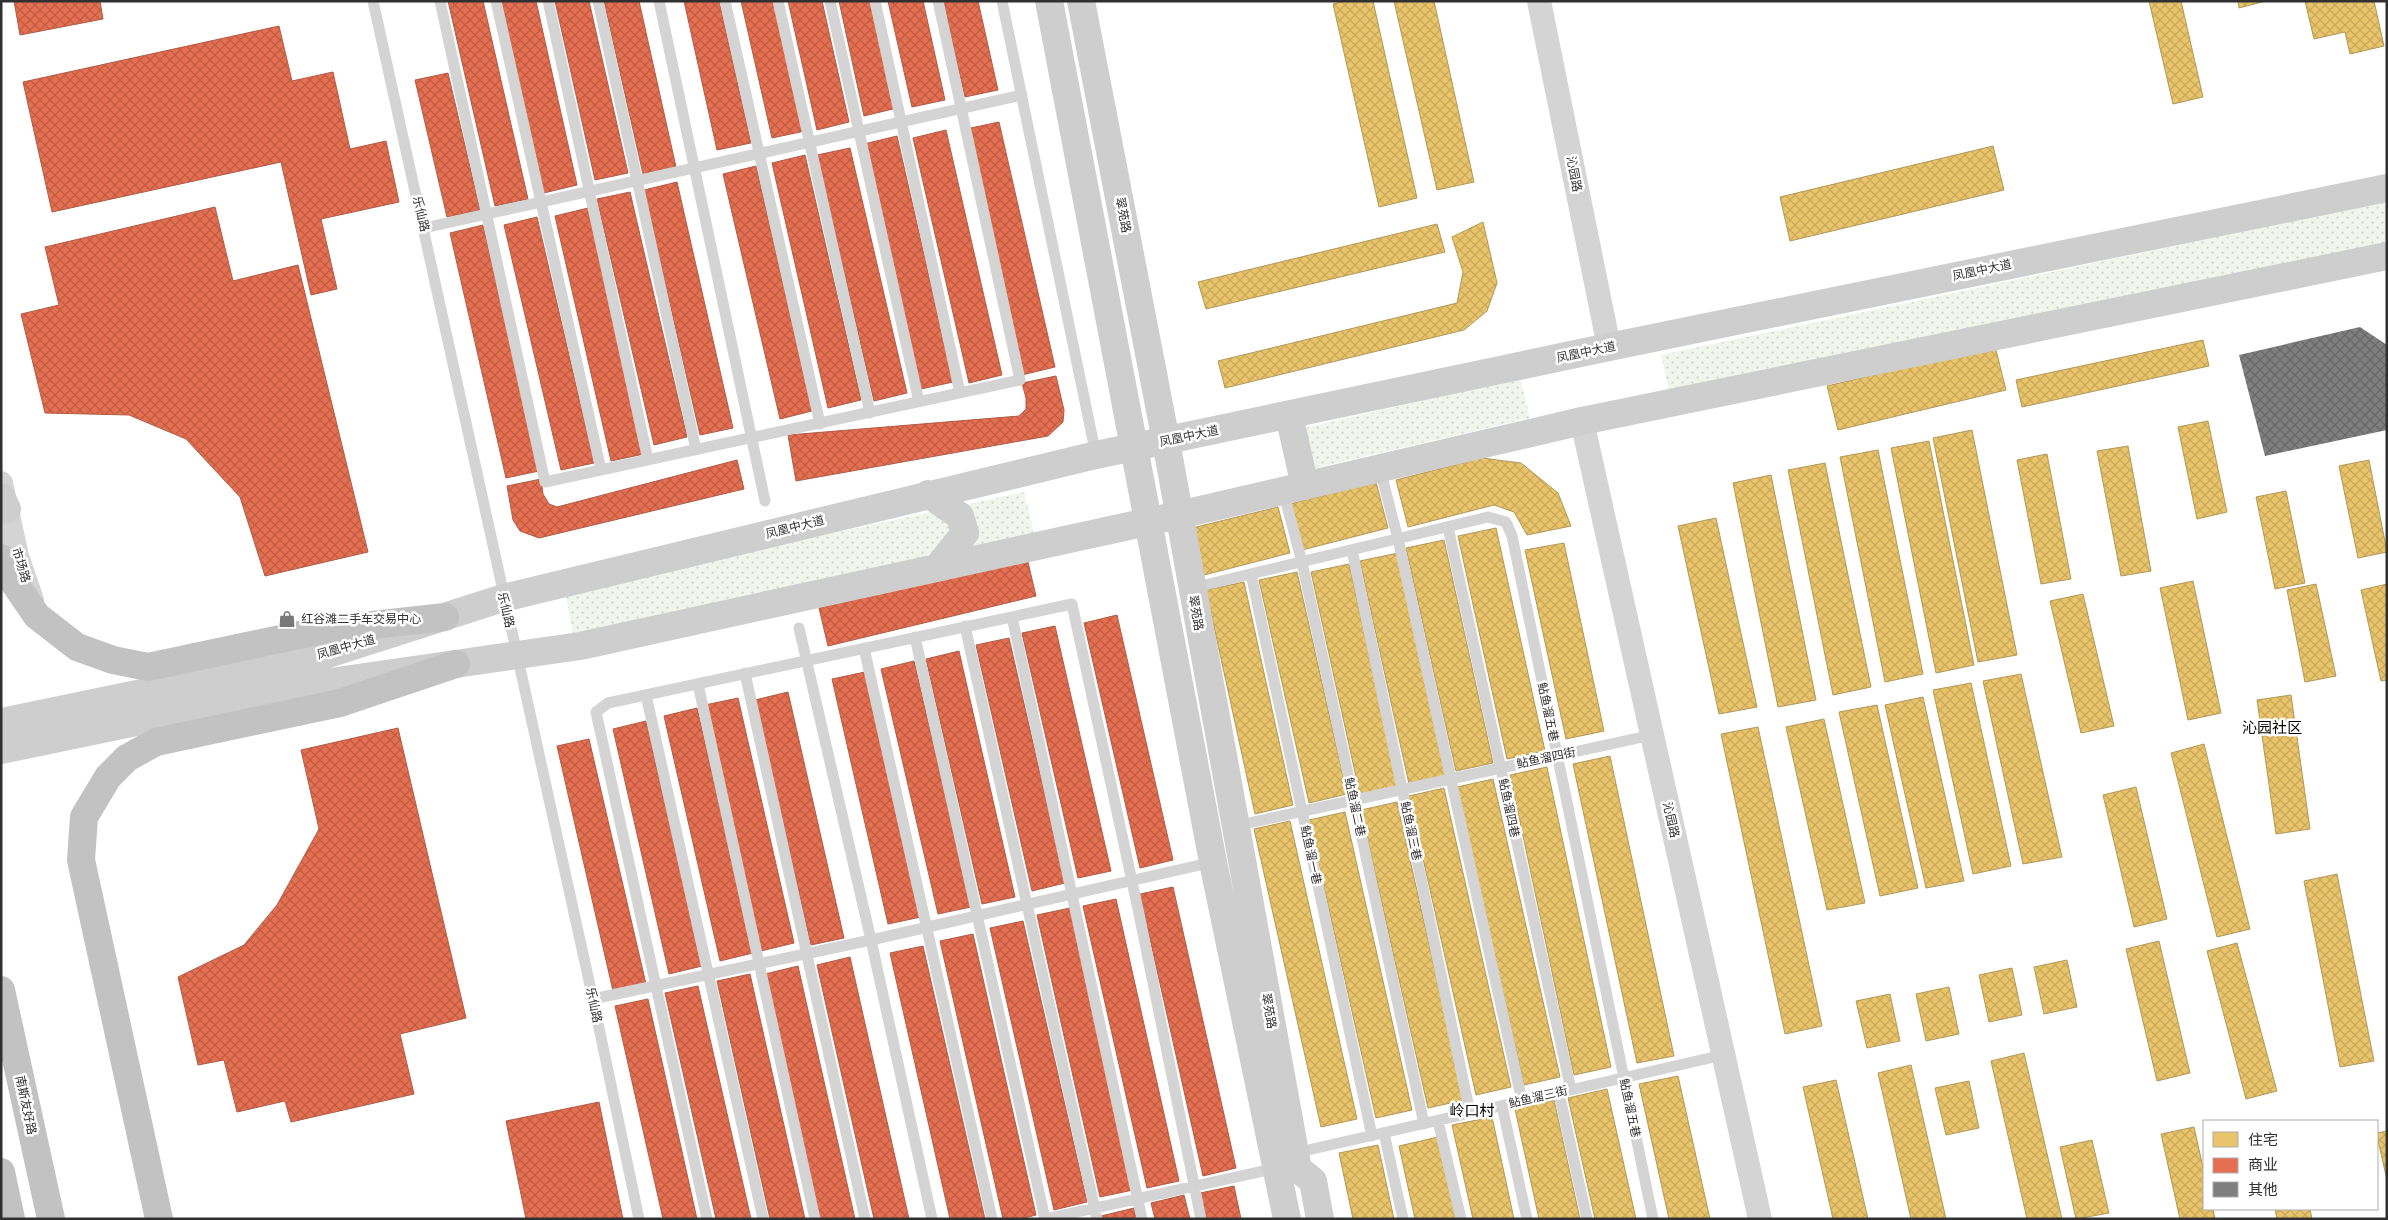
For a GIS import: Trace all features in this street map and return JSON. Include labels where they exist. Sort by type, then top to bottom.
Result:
[{"type":"highway","points":[[1,558],[8,574],[37,616],[77,647],[113,660],[148,667],[318,631],[445,617]]},
{"type":"highway","points":[[159,1219],[81,860],[84,817],[108,777],[127,758],[156,742],[340,702],[456,664]]},
{"type":"highway","name":"南斯友好路","points":[[1,990],[51,1219]]},
{"type":"highway","points":[[1,1172],[11,1219]]},
{"type":"main road","name":"翠苑路","points":[[1049,1],[1213,862],[1286,1161],[1313,1181],[1320,1219]]},
{"type":"main road","name":"翠苑路","points":[[1081,1],[1166,441],[1236,826],[1286,1161],[1287,1219]]},
{"type":"main road","points":[[2307,204],[2387,175]]},
{"type":"main road","name":"凤凰中大道","points":[[1,722],[325,655],[503,598],[1096,455],[1609,347],[2387,188]]},
{"type":"main road","points":[[1,750],[330,682],[580,646],[1179,515],[1582,422],[2387,256]]},
{"type":"main road","points":[[2351,264],[2387,268]]},
{"type":"main road","points":[[1289,415],[1294,488]]},
{"type":"main road","points":[[928,494],[960,516],[965,533],[937,568]]},
{"type":"street","name":"沁园路","points":[[1539,1],[1609,347]]},
{"type":"street","name":"沁园路","points":[[1582,422],[1760,1219]]},
{"type":"street","name":"市场路","points":[[3,496],[17,556],[37,616]]},
{"type":"lane","name":"乐仙路","points":[[373,1],[424,228],[503,598],[593,999],[639,1219]]},
{"type":"lane","points":[[440,1],[546,482],[1020,380],[938,1]]},
{"type":"lane","points":[[496,1],[601,470]]},
{"type":"lane","points":[[548,1],[648,460]]},
{"type":"lane","points":[[598,1],[696,450]]},
{"type":"lane","points":[[659,1],[765,501]]},
{"type":"lane","points":[[725,1],[820,424]]},
{"type":"lane","points":[[778,1],[870,412]]},
{"type":"lane","points":[[830,1],[919,402]]},
{"type":"lane","points":[[876,1],[960,393]]},
{"type":"lane","points":[[1002,1],[1096,455]]},
{"type":"lane","points":[[424,228],[1022,95]]},
{"type":"lane","points":[[1380,469],[1398,539],[1522,1101]]},
{"type":"lane","name":"鲇鱼溜二巷","points":[[1294,488],[1302,562],[1424,1124]]},
{"type":"lane","name":"鲇鱼溜五巷","points":[[1192,588],[1488,517],[1506,522],[1512,536],[1653,1219]]},
{"type":"lane","name":"鲇鱼溜四巷","points":[[1448,527],[1571,1090]]},
{"type":"lane","name":"鲇鱼溜三巷","points":[[1352,550],[1470,1113]]},
{"type":"lane","name":"鲇鱼溜一巷","points":[[1251,574],[1372,1136]]},
{"type":"lane","points":[[707,1219],[596,712],[608,703],[1072,604],[1132,880],[1201,1219]]},
{"type":"lane","points":[[1012,616],[1142,1219]]},
{"type":"lane","points":[[965,626],[1096,1213]]},
{"type":"lane","points":[[798,628],[871,940],[932,1219]]},
{"type":"lane","points":[[915,637],[1045,1219]]},
{"type":"lane","points":[[864,648],[992,1219]]},
{"type":"lane","points":[[746,673],[865,1219]]},
{"type":"lane","points":[[698,684],[815,1219]]},
{"type":"lane","points":[[646,695],[763,1219]]},
{"type":"lane","name":"鲇鱼溜四街","points":[[1236,826],[1652,735]]},
{"type":"lane","points":[[593,999],[871,940],[1213,862]]},
{"type":"lane","name":"鲇鱼溜三街","points":[[1045,1219],[1096,1213],[1138,1198],[1194,1186],[1372,1136],[1723,1055]]},
{"type":"lane","points":[[1559,1093],[1587,1219]]},
{"type":"lane","points":[[1502,1106],[1527,1219]]},
{"type":"lane","points":[[1438,1121],[1461,1219]]},
{"type":"lane","points":[[1384,1133],[1403,1219]]},
{"type":"shaded area","points":[[2387,201],[2387,247],[1671,399],[1661,355]]},
{"type":"shaded area","points":[[1520,378],[1530,418],[1315,468],[1305,428]]},
{"type":"shaded area","points":[[1024,492],[1035,537],[574,640],[565,591]]},
{"type":"building: 住宅","points":[[1345,1],[1373,1],[1417,198],[1379,207],[1333,4]]},
{"type":"building: 住宅","points":[[1394,1],[1434,1],[1474,182],[1437,190]]},
{"type":"building: 住宅","points":[[2149,1],[2181,1],[2203,97],[2173,104]]},
{"type":"building: 住宅","points":[[2238,1],[2266,1],[2239,8]]},
{"type":"building: 住宅","points":[[2305,1],[2374,1],[2384,46],[2350,54],[2345,32],[2314,39]]},
{"type":"building: 住宅","points":[[1993,146],[2004,190],[1790,241],[1780,197]]},
{"type":"building: 住宅","points":[[1483,222],[1497,283],[1487,311],[1464,330],[1225,388],[1218,361],[1457,303],[1463,272],[1452,237]]},
{"type":"building: 住宅","points":[[1437,224],[1445,252],[1206,309],[1198,282]]},
{"type":"building: 住宅","points":[[2203,340],[2209,366],[2022,407],[2016,380]]},
{"type":"building: 住宅","points":[[1995,346],[2006,390],[1838,430],[1827,386]]},
{"type":"building: 住宅","points":[[2208,421],[2227,512],[2197,519],[2178,427]]},
{"type":"building: 住宅","points":[[1972,430],[2017,655],[1978,662],[1933,438]]},
{"type":"building: 住宅","points":[[1929,441],[1974,665],[1936,673],[1891,448]]},
{"type":"building: 住宅","points":[[2128,446],[2151,571],[2121,576],[2097,451]]},
{"type":"building: 住宅","points":[[1878,450],[1923,674],[1885,682],[1840,457]]},
{"type":"building: 住宅","points":[[2047,454],[2071,579],[2041,584],[2017,460]]},
{"type":"building: 住宅","points":[[1482,458],[1521,463],[1558,493],[1571,526],[1527,535],[1514,512],[1494,505],[1408,527],[1396,480]]},
{"type":"building: 住宅","points":[[2369,460],[2387,552],[2358,558],[2339,466]]},
{"type":"building: 住宅","points":[[1825,463],[1871,687],[1833,695],[1788,470]]},
{"type":"building: 住宅","points":[[1771,475],[1816,700],[1778,707],[1733,483]]},
{"type":"building: 住宅","points":[[1376,482],[1388,528],[1302,550],[1290,504]]},
{"type":"building: 住宅","points":[[2286,491],[2305,583],[2275,589],[2256,497]]},
{"type":"building: 住宅","points":[[1278,507],[1290,553],[1204,575],[1192,528]]},
{"type":"building: 住宅","points":[[1716,518],[1757,707],[1719,714],[1678,526]]},
{"type":"building: 住宅","points":[[1496,528],[1545,751],[1507,759],[1458,536]]},
{"type":"building: 住宅","points":[[1444,540],[1493,763],[1456,771],[1406,548]]},
{"type":"building: 住宅","points":[[1564,543],[1604,731],[1566,739],[1525,550]]},
{"type":"building: 住宅","points":[[1398,553],[1447,776],[1409,784],[1360,561]]},
{"type":"building: 住宅","points":[[1349,564],[1398,787],[1360,795],[1311,572]]},
{"type":"building: 住宅","points":[[1297,572],[1347,794],[1309,803],[1259,580]]},
{"type":"building: 住宅","points":[[2193,581],[2221,713],[2188,720],[2160,588]]},
{"type":"building: 住宅","points":[[1244,582],[1293,805],[1255,814],[1206,590]]},
{"type":"building: 住宅","points":[[2316,584],[2336,676],[2305,682],[2287,590]]},
{"type":"building: 住宅","points":[[2387,584],[2387,680],[2381,681],[2361,590]]},
{"type":"building: 住宅","points":[[2083,594],[2114,726],[2081,733],[2050,601]]},
{"type":"building: 住宅","points":[[2021,674],[2062,857],[2023,864],[1983,681]]},
{"type":"building: 住宅","points":[[1971,683],[2011,866],[1973,874],[1933,690]]},
{"type":"building: 住宅","points":[[2291,695],[2310,829],[2276,834],[2257,700]]},
{"type":"building: 住宅","points":[[1923,697],[1964,881],[1926,888],[1885,705]]},
{"type":"building: 住宅","points":[[1877,705],[1918,888],[1880,896],[1839,712]]},
{"type":"building: 住宅","points":[[1824,719],[1865,903],[1827,910],[1786,727]]},
{"type":"building: 住宅","points":[[1758,727],[1822,1026],[1785,1034],[1721,734]]},
{"type":"building: 住宅","points":[[2204,744],[2250,929],[2217,937],[2171,753]]},
{"type":"building: 住宅","points":[[1610,756],[1674,1056],[1637,1063],[1573,764]]},
{"type":"building: 住宅","points":[[1547,767],[1611,1067],[1574,1075],[1510,775]]},
{"type":"building: 住宅","points":[[1493,779],[1560,1077],[1524,1085],[1457,787]]},
{"type":"building: 住宅","points":[[2136,787],[2167,919],[2134,927],[2103,795]]},
{"type":"building: 住宅","points":[[1444,788],[1511,1087],[1476,1095],[1409,796]]},
{"type":"building: 住宅","points":[[1397,802],[1464,1100],[1428,1108],[1361,810]]},
{"type":"building: 住宅","points":[[1345,812],[1412,1110],[1376,1118],[1309,820]]},
{"type":"building: 住宅","points":[[1290,821],[1357,1119],[1321,1127],[1254,829]]},
{"type":"building: 住宅","points":[[2337,874],[2374,1061],[2340,1067],[2304,881]]},
{"type":"building: 住宅","points":[[2159,941],[2190,1073],[2157,1081],[2126,949]]},
{"type":"building: 住宅","points":[[2237,943],[2277,1091],[2246,1099],[2207,951]]},
{"type":"building: 住宅","points":[[2067,960],[2077,1007],[2044,1014],[2034,967]]},
{"type":"building: 住宅","points":[[2012,968],[2022,1015],[1989,1022],[1979,975]]},
{"type":"building: 住宅","points":[[1949,987],[1959,1034],[1926,1041],[1916,994]]},
{"type":"building: 住宅","points":[[1890,994],[1900,1041],[1867,1048],[1856,1001]]},
{"type":"building: 住宅","points":[[2024,1053],[2062,1219],[2027,1219],[1991,1061]]},
{"type":"building: 住宅","points":[[1911,1065],[1946,1219],[1911,1219],[1878,1073]]},
{"type":"building: 住宅","points":[[1678,1076],[1710,1219],[1669,1219],[1639,1084]]},
{"type":"building: 住宅","points":[[1836,1080],[1868,1219],[1833,1219],[1803,1087]]},
{"type":"building: 住宅","points":[[1969,1081],[1979,1128],[1946,1135],[1935,1088]]},
{"type":"building: 住宅","points":[[1607,1089],[1636,1219],[1595,1219],[1568,1098]]},
{"type":"building: 住宅","points":[[1554,1100],[1580,1219],[1539,1219],[1515,1109]]},
{"type":"building: 住宅","points":[[1492,1117],[1514,1219],[1473,1219],[1452,1125]]},
{"type":"building: 住宅","points":[[2194,1127],[2203,1168],[2203,1210],[2213,1210],[2215,1219],[2180,1219],[2161,1134]]},
{"type":"building: 住宅","points":[[2387,1131],[2387,1180],[2378,1140],[2378,1133]]},
{"type":"building: 住宅","points":[[1438,1137],[1456,1219],[1415,1219],[1399,1146]]},
{"type":"building: 住宅","points":[[2092,1140],[2109,1213],[2076,1219],[2060,1147]]},
{"type":"building: 住宅","points":[[1378,1145],[1394,1219],[1353,1219],[1339,1153]]},
{"type":"building: 住宅","points":[[2275,1210],[2310,1210],[2312,1219],[2277,1219]]},
{"type":"building: 商业","points":[[14,1],[100,1],[103,19],[20,35]]},
{"type":"building: 商业","points":[[448,1],[483,1],[528,199],[495,206]]},
{"type":"building: 商业","points":[[501,1],[536,1],[577,185],[544,193]]},
{"type":"building: 商业","points":[[555,1],[589,1],[628,173],[595,180]]},
{"type":"building: 商业","points":[[604,1],[639,1],[676,167],[643,174]]},
{"type":"building: 商业","points":[[684,1],[719,1],[751,143],[717,150]]},
{"type":"building: 商业","points":[[741,1],[776,1],[805,131],[772,138]]},
{"type":"building: 商业","points":[[788,1],[822,1],[849,122],[817,130]]},
{"type":"building: 商业","points":[[839,1],[873,1],[897,108],[864,116]]},
{"type":"building: 商业","points":[[888,1],[923,1],[945,100],[912,107]]},
{"type":"building: 商业","points":[[943,1],[978,1],[998,90],[965,97]]},
{"type":"building: 商业","points":[[279,26],[292,81],[333,72],[350,149],[386,141],[399,202],[321,219],[337,289],[311,295],[281,162],[52,212],[23,82]]},
{"type":"building: 商业","points":[[448,73],[480,210],[447,217],[415,80]]},
{"type":"building: 商业","points":[[999,122],[1055,367],[1022,375],[966,129]]},
{"type":"building: 商业","points":[[946,130],[1002,375],[969,383],[913,138]]},
{"type":"building: 商业","points":[[897,136],[953,382],[921,389],[864,144]]},
{"type":"building: 商业","points":[[850,148],[907,393],[874,401],[817,155]]},
{"type":"building: 商业","points":[[805,155],[861,400],[828,408],[772,163]]},
{"type":"building: 商业","points":[[756,166],[812,411],[780,419],[723,174]]},
{"type":"building: 商业","points":[[677,182],[733,428],[700,435],[644,190]]},
{"type":"building: 商业","points":[[630,192],[687,437],[654,445],[597,199]]},
{"type":"building: 商业","points":[[215,207],[233,281],[298,265],[368,552],[265,576],[240,497],[186,439],[129,415],[45,413],[21,314],[59,305],[45,247]]},
{"type":"building: 商业","points":[[588,208],[644,454],[611,461],[555,216]]},
{"type":"building: 商业","points":[[537,217],[594,463],[561,470],[504,225]]},
{"type":"building: 商业","points":[[483,225],[539,471],[506,478],[450,233]]},
{"type":"building: 商业","points":[[1056,376],[1064,410],[1063,422],[1048,436],[796,481],[788,435],[1019,416],[1026,409],[1026,398],[1022,383]]},
{"type":"building: 商业","points":[[737,460],[744,489],[539,538],[520,531],[513,520],[507,486],[541,479],[543,494],[549,504],[557,507]]},
{"type":"building: 商业","points":[[1027,558],[1036,596],[828,646],[819,608]]},
{"type":"building: 商业","points":[[1117,615],[1173,860],[1140,868],[1084,623]]},
{"type":"building: 商业","points":[[1055,626],[1111,871],[1078,878],[1022,633]]},
{"type":"building: 商业","points":[[1009,638],[1065,883],[1032,891],[976,645]]},
{"type":"building: 商业","points":[[959,651],[1015,897],[982,904],[926,659]]},
{"type":"building: 商业","points":[[914,661],[971,907],[938,914],[881,669]]},
{"type":"building: 商业","points":[[865,672],[921,917],[888,924],[832,679]]},
{"type":"building: 商业","points":[[788,692],[844,938],[811,945],[755,700]]},
{"type":"building: 商业","points":[[738,698],[794,943],[761,951],[705,705]]},
{"type":"building: 商业","points":[[697,708],[753,953],[720,961],[664,716]]},
{"type":"building: 商业","points":[[646,721],[702,966],[669,974],[613,729]]},
{"type":"building: 商业","points":[[398,728],[466,1018],[400,1034],[414,1094],[291,1122],[285,1101],[237,1112],[224,1060],[198,1065],[178,977],[244,945],[277,905],[319,829],[301,750]]},
{"type":"building: 商业","points":[[589,739],[646,984],[613,991],[557,746]]},
{"type":"building: 商业","points":[[1173,887],[1236,1168],[1203,1176],[1140,894]]},
{"type":"building: 商业","points":[[1116,899],[1179,1181],[1147,1188],[1083,906]]},
{"type":"building: 商业","points":[[1070,908],[1133,1190],[1100,1197],[1037,915]]},
{"type":"building: 商业","points":[[1023,921],[1087,1202],[1054,1210],[990,928]]},
{"type":"building: 商业","points":[[973,934],[1036,1215],[1021,1219],[1003,1219],[940,941]]},
{"type":"building: 商业","points":[[923,946],[985,1219],[950,1219],[890,953]]},
{"type":"building: 商业","points":[[850,957],[909,1219],[874,1219],[817,965]]},
{"type":"building: 商业","points":[[798,966],[855,1219],[820,1219],[765,974]]},
{"type":"building: 商业","points":[[750,974],[805,1219],[770,1219],[717,981]]},
{"type":"building: 商业","points":[[698,986],[751,1219],[716,1219],[665,993]]},
{"type":"building: 商业","points":[[648,999],[697,1219],[663,1219],[615,1006]]},
{"type":"building: 商业","points":[[599,1102],[623,1219],[526,1219],[506,1121]]},
{"type":"building: 商业","points":[[1234,1186],[1241,1219],[1206,1219],[1200,1193]]},
{"type":"building: 商业","points":[[1184,1195],[1190,1219],[1155,1219],[1151,1203]]},
{"type":"building: 商业","points":[[1134,1208],[1137,1219],[1102,1219],[1101,1216]]},
{"type":"building: 其他","points":[[2360,327],[2387,345],[2387,430],[2265,456],[2239,355]]},
{"type":"place","name":"红谷滩二手车交易中心","points":[[287,619]]},
{"type":"district","name":"沁园社区","points":[[2272,728]]},
{"type":"district","name":"岭口村","points":[[1472,1111]]}]
